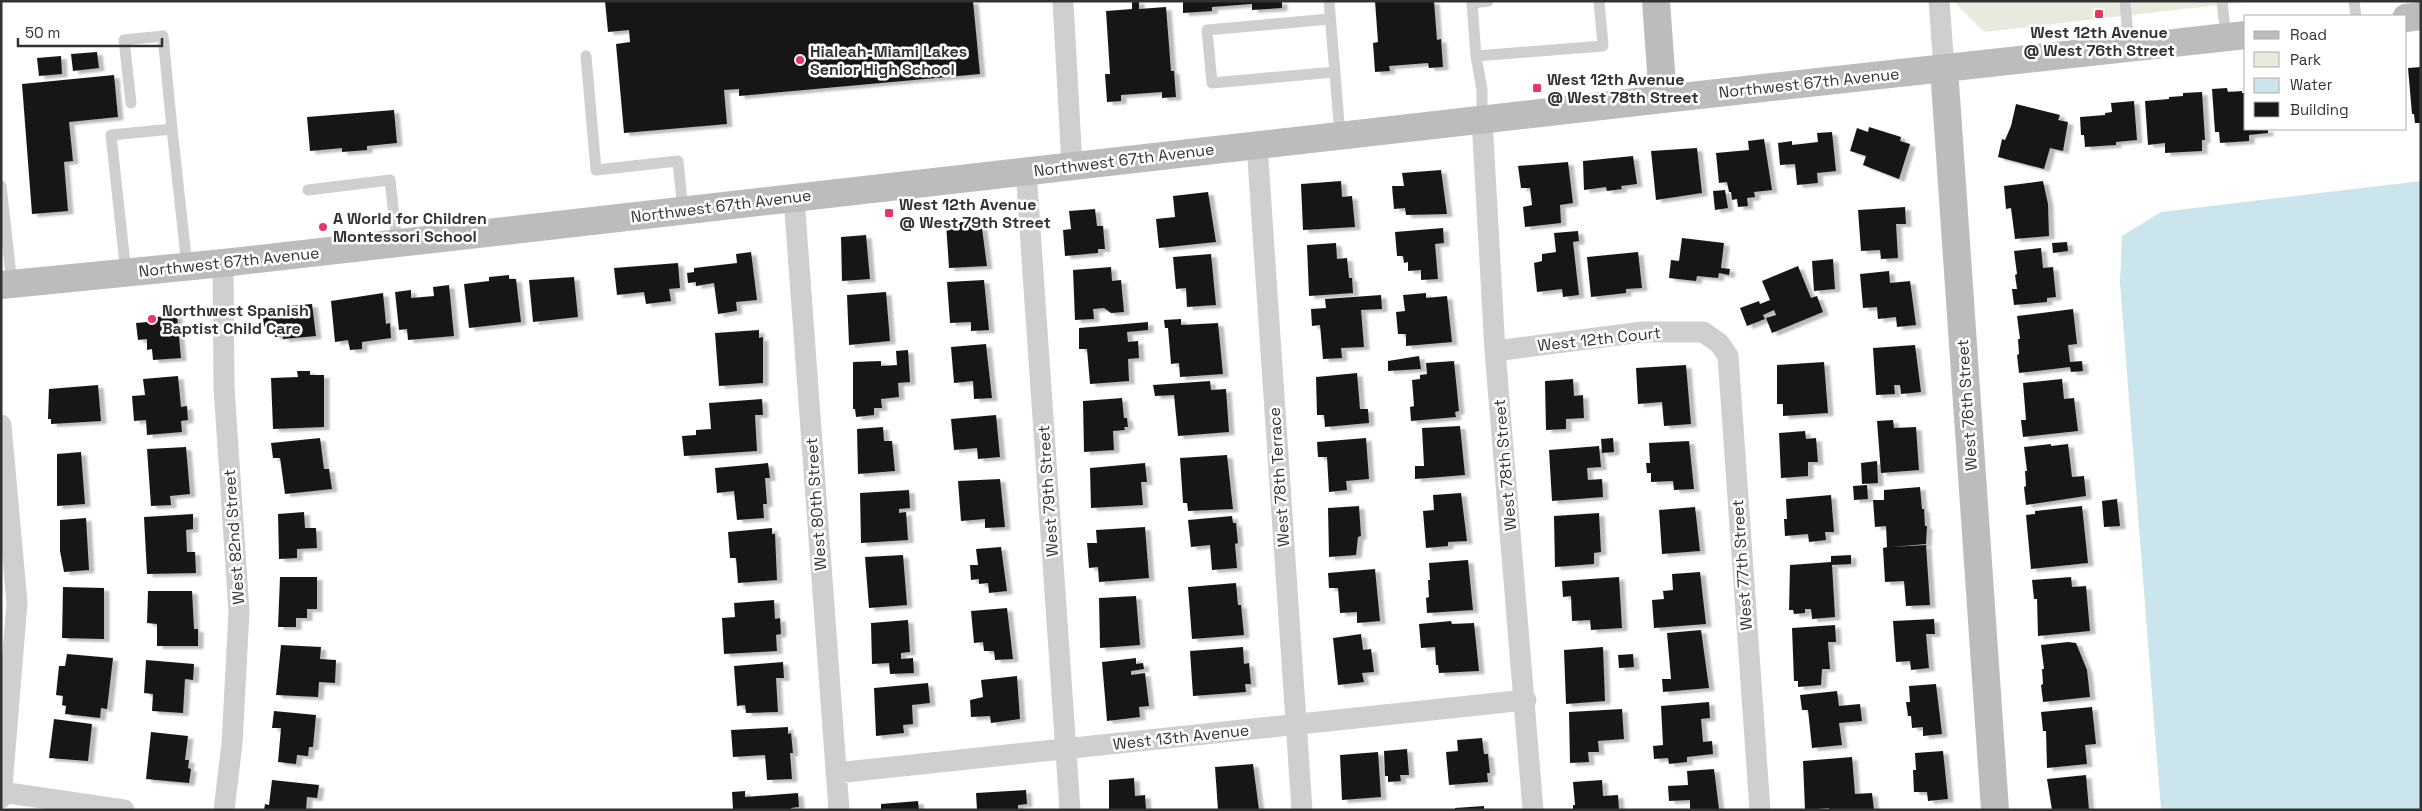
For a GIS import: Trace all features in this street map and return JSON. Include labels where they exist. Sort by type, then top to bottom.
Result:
[{"type":"main road","points":[[1656,1],[1663,99]]},
{"type":"main road","points":[[2407,18],[2421,16]]},
{"type":"main road","name":"Northwest 67th Avenue","points":[[7,284],[223,263],[1340,135],[2236,36]]},
{"type":"main road","name":"West 76th Street","points":[[1944,68],[1995,810]]},
{"type":"street","points":[[1063,1],[1072,166]]},
{"type":"street","name":"West 76th Street","points":[[1939,1],[1944,68]]},
{"type":"street","name":"West 78th Street","points":[[1482,119],[1495,351],[1534,810]]},
{"type":"street","name":"West 78th Terrace","points":[[1257,145],[1302,810]]},
{"type":"street","name":"West 79th Street","points":[[1026,171],[1070,810]]},
{"type":"street","name":"West 80th Street","points":[[794,198],[839,810]]},
{"type":"street","name":"West 82nd Street","points":[[223,263],[224,388],[239,612],[232,744],[224,810]]},
{"type":"street","name":"West 12th Court","points":[[1495,351],[1642,332],[1703,332]]},
{"type":"street","name":"West 77th Street","points":[[1703,332],[1719,343],[1728,356],[1760,810]]},
{"type":"street","points":[[1,424],[17,603],[1,798]]},
{"type":"street","name":"West 13th Avenue","points":[[836,773],[1526,700]]},
{"type":"street","points":[[1,792],[124,810]]},
{"type":"lane","points":[[1329,1],[1340,135]]},
{"type":"lane","points":[[1482,119],[1482,90],[1476,56],[1472,2],[1488,1]]},
{"type":"lane","points":[[1476,56],[1603,46],[1599,1]]},
{"type":"lane","points":[[2124,1],[2129,48]]},
{"type":"lane","points":[[2222,1],[2236,36]]},
{"type":"lane","points":[[2354,1],[2356,15]]},
{"type":"lane","points":[[1330,18],[1207,30],[1212,83],[1335,72]]},
{"type":"lane","points":[[131,103],[124,40],[163,36],[187,266]]},
{"type":"lane","points":[[586,56],[596,170],[678,160],[684,211]]},
{"type":"lane","points":[[126,273],[111,135],[172,129]]},
{"type":"lane","points":[[308,190],[390,180],[397,243]]},
{"type":"lane","points":[[1,186],[7,284]]},
{"type":"green space","points":[[1956,1],[2253,1],[1984,32],[1957,5]]},
{"type":"water","points":[[2421,181],[2421,810],[2161,810],[2120,283],[2122,236],[2161,212]]},
{"type":"building","points":[[605,1],[973,1],[980,74],[739,96],[739,89],[724,90],[727,124],[624,133],[616,44],[630,42],[629,30],[608,32]]},
{"type":"building","points":[[1132,1],[1139,1],[1139,9],[1166,7],[1171,71],[1174,71],[1176,97],[1162,98],[1162,92],[1121,95],[1121,101],[1107,102],[1105,74],[1110,74],[1106,11],[1132,9]]},
{"type":"building","points":[[1183,1],[1282,1],[1282,8],[1252,10],[1252,4],[1212,7],[1212,11],[1183,13]]},
{"type":"building","points":[[1375,1],[1434,1],[1437,40],[1441,39],[1443,67],[1429,68],[1428,63],[1389,66],[1390,71],[1375,72],[1373,43],[1378,42]]},
{"type":"building","points":[[97,52],[99,68],[73,71],[71,54]]},
{"type":"building","points":[[61,56],[62,74],[39,76],[37,58]]},
{"type":"building","points":[[2421,67],[2421,123],[2415,123],[2414,114],[2412,114],[2408,68]]},
{"type":"building","points":[[114,75],[118,117],[69,122],[73,161],[64,162],[68,211],[32,214],[22,84]]},
{"type":"building","points":[[2227,88],[2228,92],[2242,91],[2244,93],[2244,130],[2268,130],[2268,133],[2249,135],[2249,141],[2220,143],[2219,132],[2215,132],[2212,89]]},
{"type":"building","points":[[2202,92],[2205,140],[2202,140],[2202,151],[2165,153],[2165,143],[2148,145],[2145,101],[2169,99],[2169,97],[2183,96],[2183,93]]},
{"type":"building","points":[[2134,101],[2137,140],[2116,142],[2116,145],[2085,147],[2084,135],[2081,135],[2080,117],[2105,115],[2105,113],[2112,112],[2111,103]]},
{"type":"building","points":[[2016,104],[2060,115],[2058,120],[2068,122],[2063,151],[2050,148],[2044,169],[1998,157],[2002,139],[2005,140],[2011,126]]},
{"type":"building","points":[[394,110],[397,143],[367,146],[367,150],[342,152],[342,148],[310,151],[307,117]]},
{"type":"building","points":[[1869,127],[1901,137],[1900,141],[1910,144],[1899,179],[1863,165],[1866,156],[1850,151],[1857,128],[1868,132]]},
{"type":"building","points":[[1832,132],[1836,171],[1817,173],[1818,183],[1797,185],[1795,164],[1780,165],[1778,143],[1792,141],[1792,145],[1818,142],[1817,133]]},
{"type":"building","points":[[1764,139],[1772,190],[1754,192],[1755,197],[1747,198],[1748,206],[1738,207],[1737,199],[1732,200],[1727,182],[1719,183],[1716,153],[1749,150],[1748,141]]},
{"type":"building","points":[[1697,148],[1702,193],[1656,200],[1651,151]]},
{"type":"building","points":[[1633,156],[1637,184],[1621,186],[1622,189],[1607,191],[1606,187],[1584,190],[1583,161]]},
{"type":"building","points":[[1568,162],[1573,203],[1560,205],[1561,223],[1525,227],[1523,207],[1532,205],[1530,188],[1521,188],[1518,166]]},
{"type":"building","points":[[1441,170],[1447,214],[1406,215],[1405,208],[1394,209],[1392,186],[1404,186],[1402,173]]},
{"type":"building","points":[[1341,181],[1342,197],[1352,196],[1355,227],[1303,230],[1301,184]]},
{"type":"building","points":[[2043,181],[2048,204],[2049,236],[2015,239],[2011,208],[2006,209],[2004,186]]},
{"type":"building","points":[[1725,190],[1728,208],[1715,210],[1713,191]]},
{"type":"building","points":[[1208,192],[1216,242],[1159,248],[1156,219],[1175,217],[1173,196]]},
{"type":"building","points":[[1905,207],[1906,224],[1896,224],[1898,258],[1881,259],[1880,250],[1861,251],[1858,210]]},
{"type":"building","points":[[1095,209],[1097,226],[1103,226],[1105,249],[1098,249],[1098,253],[1065,256],[1063,230],[1071,229],[1069,211]]},
{"type":"building","points":[[981,221],[987,266],[949,268],[946,223]]},
{"type":"building","points":[[1443,228],[1444,243],[1435,244],[1438,279],[1421,280],[1421,270],[1408,271],[1408,262],[1404,263],[1403,256],[1397,256],[1395,232]]},
{"type":"building","points":[[1578,231],[1579,241],[1573,242],[1579,295],[1563,297],[1562,289],[1537,292],[1534,263],[1542,261],[1542,254],[1556,252],[1554,233]]},
{"type":"building","points":[[866,235],[870,279],[842,281],[841,237]]},
{"type":"building","points":[[1682,238],[1724,243],[1721,268],[1730,269],[1729,275],[1719,273],[1718,278],[1697,276],[1696,281],[1669,278],[1671,260],[1679,261]]},
{"type":"building","points":[[2067,242],[2068,251],[2053,253],[2052,243]]},
{"type":"building","points":[[1336,243],[1337,259],[1347,258],[1349,278],[1352,278],[1353,293],[1309,296],[1307,245]]},
{"type":"building","points":[[2041,248],[2043,268],[2053,267],[2056,297],[2047,298],[2047,302],[2014,305],[2012,289],[2017,289],[2015,275],[2017,274],[2014,251]]},
{"type":"building","points":[[751,252],[757,300],[736,302],[737,311],[718,314],[714,283],[696,286],[696,282],[688,283],[687,273],[694,272],[694,268],[737,263],[736,254]]},
{"type":"building","points":[[1638,252],[1642,288],[1626,289],[1626,293],[1591,297],[1587,257]]},
{"type":"building","points":[[1211,254],[1216,305],[1187,307],[1186,288],[1176,289],[1173,257]]},
{"type":"building","points":[[1833,259],[1835,289],[1814,291],[1812,261]]},
{"type":"building","points":[[678,263],[680,288],[669,289],[671,301],[646,304],[644,292],[617,295],[614,268]]},
{"type":"building","points":[[1798,266],[1811,298],[1817,296],[1823,312],[1772,333],[1766,318],[1776,315],[1774,310],[1763,315],[1765,319],[1747,326],[1740,308],[1759,301],[1760,304],[1770,300],[1762,281]]},
{"type":"building","points":[[1111,267],[1112,281],[1121,280],[1124,312],[1111,313],[1104,308],[1093,309],[1094,319],[1075,320],[1073,270]]},
{"type":"building","points":[[1889,271],[1890,283],[1910,281],[1916,325],[1897,327],[1896,317],[1878,319],[1877,307],[1863,308],[1860,274]]},
{"type":"building","points":[[509,275],[509,279],[516,279],[521,322],[469,328],[464,284],[489,281],[489,277]]},
{"type":"building","points":[[574,277],[578,317],[533,322],[529,280]]},
{"type":"building","points":[[984,280],[989,330],[971,331],[971,322],[950,323],[947,282]]},
{"type":"building","points":[[449,285],[454,336],[408,340],[407,329],[399,330],[395,292],[411,290],[411,298],[434,296],[433,287]]},
{"type":"building","points":[[886,292],[890,341],[849,345],[847,295]]},
{"type":"building","points":[[383,293],[386,324],[390,323],[391,338],[362,342],[362,349],[350,350],[348,340],[335,342],[331,301]]},
{"type":"building","points":[[1426,293],[1426,298],[1447,296],[1452,342],[1406,346],[1406,334],[1398,334],[1396,312],[1405,311],[1403,295]]},
{"type":"building","points":[[1381,295],[1382,309],[1361,310],[1364,347],[1341,348],[1342,358],[1323,359],[1320,325],[1312,326],[1311,309],[1326,308],[1325,299]]},
{"type":"building","points":[[312,304],[316,336],[283,339],[283,336],[275,337],[273,326],[264,327],[262,308]]},
{"type":"building","points":[[2073,309],[2077,344],[2068,345],[2070,362],[2082,361],[2083,371],[2071,372],[2070,367],[2019,373],[2017,355],[2019,354],[2018,339],[2020,339],[2017,316]]},
{"type":"building","points":[[177,315],[181,358],[153,360],[152,349],[147,350],[147,339],[138,340],[136,323],[147,322],[146,318]]},
{"type":"building","points":[[1181,319],[1181,325],[1218,323],[1223,374],[1180,377],[1179,363],[1171,364],[1168,328],[1165,328],[1164,320]]},
{"type":"building","points":[[1148,322],[1148,330],[1127,332],[1128,342],[1138,341],[1139,358],[1128,359],[1129,381],[1090,384],[1087,349],[1079,349],[1079,328]]},
{"type":"building","points":[[759,330],[759,338],[763,337],[763,383],[719,386],[715,333]]},
{"type":"building","points":[[986,344],[992,398],[974,399],[973,381],[954,383],[951,347]]},
{"type":"building","points":[[1915,345],[1921,392],[1901,394],[1900,385],[1894,385],[1895,394],[1876,395],[1873,348]]},
{"type":"building","points":[[908,350],[910,382],[898,383],[899,397],[881,399],[882,408],[874,408],[874,415],[856,417],[855,409],[853,409],[853,362],[881,361],[881,366],[897,365],[896,351]]},
{"type":"building","points":[[1419,356],[1421,369],[1388,371],[1388,361]]},
{"type":"building","points":[[1454,361],[1459,411],[1455,412],[1456,417],[1411,421],[1410,407],[1414,406],[1412,380],[1420,379],[1420,375],[1427,374],[1426,363]]},
{"type":"building","points":[[1824,362],[1828,413],[1783,416],[1783,404],[1777,404],[1777,365]]},
{"type":"building","points":[[1686,365],[1691,424],[1664,426],[1662,402],[1638,404],[1636,368]]},
{"type":"building","points":[[297,371],[310,371],[310,375],[324,375],[324,427],[273,429],[271,378],[298,377]]},
{"type":"building","points":[[1357,373],[1360,409],[1368,409],[1369,423],[1325,427],[1324,415],[1317,415],[1316,377]]},
{"type":"building","points":[[178,376],[181,407],[187,406],[188,420],[181,421],[182,432],[147,435],[146,420],[134,421],[132,396],[145,395],[143,379]]},
{"type":"building","points":[[1573,379],[1574,396],[1583,395],[1584,418],[1566,419],[1566,429],[1546,430],[1545,381]]},
{"type":"building","points":[[2062,379],[2064,399],[2074,398],[2078,431],[2023,437],[2021,420],[2026,420],[2023,383]]},
{"type":"building","points":[[1210,381],[1211,390],[1226,389],[1229,432],[1178,436],[1174,395],[1155,396],[1153,385]]},
{"type":"building","points":[[98,385],[101,421],[51,424],[51,419],[48,419],[49,389]]},
{"type":"building","points":[[1122,398],[1124,418],[1127,418],[1128,427],[1124,427],[1125,430],[1113,431],[1114,450],[1084,452],[1083,401]]},
{"type":"building","points":[[762,399],[763,415],[755,415],[757,451],[684,456],[682,436],[696,435],[696,430],[711,429],[709,403]]},
{"type":"building","points":[[996,415],[1000,457],[978,459],[977,448],[954,450],[951,419]]},
{"type":"building","points":[[1893,420],[1894,428],[1916,427],[1919,470],[1881,473],[1877,421]]},
{"type":"building","points":[[1460,426],[1465,475],[1415,479],[1415,466],[1424,466],[1422,428]]},
{"type":"building","points":[[883,427],[884,441],[892,441],[895,471],[858,474],[857,429]]},
{"type":"building","points":[[1805,431],[1806,439],[1816,438],[1818,462],[1808,462],[1808,476],[1781,478],[1779,433]]},
{"type":"building","points":[[320,438],[324,469],[329,469],[332,489],[285,494],[280,458],[273,458],[271,443]]},
{"type":"building","points":[[1366,438],[1369,479],[1346,481],[1347,490],[1329,492],[1327,457],[1318,457],[1317,442]]},
{"type":"building","points":[[1613,438],[1614,452],[1602,453],[1601,439]]},
{"type":"building","points":[[1689,441],[1694,489],[1674,490],[1673,481],[1651,482],[1651,473],[1647,473],[1646,463],[1650,463],[1649,443]]},
{"type":"building","points":[[2051,444],[2051,446],[2068,444],[2072,477],[2084,476],[2086,496],[2026,505],[2024,487],[2026,486],[2025,471],[2027,471],[2024,447]]},
{"type":"building","points":[[1599,446],[1601,467],[1587,468],[1588,480],[1602,479],[1603,497],[1552,501],[1549,450]]},
{"type":"building","points":[[186,447],[190,494],[170,496],[171,505],[151,506],[147,449]]},
{"type":"building","points":[[81,452],[85,504],[57,506],[57,454]]},
{"type":"building","points":[[1227,455],[1233,509],[1188,511],[1187,503],[1183,503],[1180,458]]},
{"type":"building","points":[[1877,461],[1878,483],[1862,484],[1861,463]]},
{"type":"building","points":[[768,463],[770,478],[765,478],[767,504],[763,504],[764,518],[737,520],[734,491],[717,493],[715,468]]},
{"type":"building","points":[[1145,463],[1147,482],[1141,482],[1143,505],[1091,508],[1090,468]]},
{"type":"building","points":[[1000,479],[1005,527],[985,528],[985,519],[961,521],[958,481]]},
{"type":"building","points":[[1867,485],[1868,499],[1854,500],[1853,486]]},
{"type":"building","points":[[1920,487],[1925,526],[1927,526],[1926,544],[1892,547],[1926,545],[1930,605],[1906,606],[1904,581],[1885,582],[1883,548],[1887,547],[1886,526],[1875,527],[1873,500],[1884,500],[1884,490]]},
{"type":"building","points":[[909,490],[910,508],[899,509],[899,513],[906,512],[908,540],[861,543],[860,493]]},
{"type":"building","points":[[1461,493],[1467,541],[1448,542],[1448,546],[1426,548],[1423,511],[1434,510],[1433,495]]},
{"type":"building","points":[[1831,495],[1834,532],[1825,532],[1826,540],[1809,542],[1808,534],[1785,536],[1784,519],[1787,519],[1786,499]]},
{"type":"building","points":[[2117,499],[2120,526],[2104,527],[2102,501]]},
{"type":"building","points":[[1359,506],[1361,536],[1358,537],[1356,555],[1329,557],[1328,508]]},
{"type":"building","points":[[2082,506],[2088,563],[2031,569],[2026,515],[2035,514],[2035,511]]},
{"type":"building","points":[[1695,507],[1700,551],[1662,554],[1659,510]]},
{"type":"building","points":[[304,512],[305,528],[316,528],[317,548],[297,549],[297,558],[279,559],[278,514]]},
{"type":"building","points":[[1599,513],[1601,552],[1594,553],[1594,564],[1555,567],[1554,516]]},
{"type":"building","points":[[193,514],[193,529],[186,530],[187,552],[195,552],[196,573],[147,574],[144,517]]},
{"type":"building","points":[[1232,516],[1233,523],[1236,523],[1238,543],[1235,544],[1237,568],[1212,570],[1210,545],[1191,547],[1188,520]]},
{"type":"building","points":[[86,518],[89,570],[64,572],[60,551],[60,520]]},
{"type":"building","points":[[1145,527],[1149,578],[1099,582],[1098,567],[1089,568],[1087,543],[1097,543],[1096,530]]},
{"type":"building","points":[[772,528],[772,534],[775,534],[777,580],[738,583],[736,558],[730,558],[728,532]]},
{"type":"building","points":[[1001,547],[1007,591],[989,593],[988,583],[979,584],[979,579],[971,580],[970,565],[978,565],[976,549]]},
{"type":"building","points":[[903,555],[907,605],[869,608],[865,557]]},
{"type":"building","points":[[1851,555],[1851,564],[1832,565],[1835,617],[1812,619],[1811,609],[1805,609],[1805,613],[1794,614],[1793,610],[1789,610],[1790,565],[1831,562],[1831,556]]},
{"type":"building","points":[[1468,560],[1473,610],[1427,613],[1426,598],[1429,597],[1428,580],[1430,580],[1429,563]]},
{"type":"building","points":[[1375,569],[1380,621],[1357,623],[1357,612],[1340,613],[1338,588],[1329,588],[1328,573]]},
{"type":"building","points":[[1700,572],[1706,624],[1654,628],[1652,600],[1664,599],[1663,591],[1673,590],[1672,574]]},
{"type":"building","points":[[280,577],[317,577],[317,609],[307,609],[307,618],[296,618],[296,627],[278,627]]},
{"type":"building","points":[[1619,577],[1622,628],[1591,630],[1590,620],[1572,621],[1571,596],[1563,597],[1562,581]]},
{"type":"building","points":[[2071,577],[2072,587],[2086,586],[2090,631],[2038,636],[2037,599],[2034,599],[2032,580]]},
{"type":"building","points":[[1236,583],[1238,605],[1241,605],[1244,635],[1192,639],[1188,587]]},
{"type":"building","points":[[63,587],[104,588],[104,639],[62,638]]},
{"type":"building","points":[[148,591],[192,591],[194,629],[198,629],[198,646],[157,646],[157,624],[147,623]]},
{"type":"building","points":[[1136,596],[1140,645],[1100,648],[1099,598]]},
{"type":"building","points":[[774,600],[775,619],[780,618],[781,634],[776,635],[777,651],[724,654],[722,618],[735,617],[734,603]]},
{"type":"building","points":[[1007,608],[1013,659],[995,660],[994,651],[984,651],[983,642],[974,643],[971,611]]},
{"type":"building","points":[[1934,619],[1935,634],[1926,634],[1929,668],[1911,670],[1910,661],[1896,662],[1893,621]]},
{"type":"building","points":[[908,620],[910,652],[901,653],[901,659],[913,658],[914,673],[890,674],[889,663],[872,664],[871,623]]},
{"type":"building","points":[[1451,621],[1452,624],[1474,623],[1479,671],[1439,673],[1438,665],[1436,665],[1435,647],[1421,648],[1419,624]]},
{"type":"building","points":[[1835,625],[1836,642],[1828,642],[1830,669],[1822,669],[1821,685],[1798,687],[1798,681],[1794,681],[1792,628]]},
{"type":"building","points":[[1701,630],[1709,688],[1663,692],[1662,679],[1671,679],[1667,633]]},
{"type":"building","points":[[1361,634],[1363,650],[1371,649],[1374,672],[1362,673],[1364,682],[1338,685],[1333,638]]},
{"type":"building","points":[[2076,643],[2087,670],[2090,697],[2043,702],[2041,685],[2043,684],[2042,669],[2044,669],[2041,645]]},
{"type":"building","points":[[281,645],[321,647],[320,659],[336,660],[335,683],[319,682],[318,697],[276,695]]},
{"type":"building","points":[[1243,647],[1244,664],[1249,663],[1251,684],[1245,684],[1246,692],[1193,696],[1190,651]]},
{"type":"building","points":[[1603,647],[1605,701],[1566,704],[1564,650]]},
{"type":"building","points":[[67,654],[113,658],[107,709],[101,708],[100,718],[65,714],[66,706],[62,705],[63,696],[56,695],[59,666],[65,666]]},
{"type":"building","points":[[1633,654],[1634,667],[1619,668],[1618,655]]},
{"type":"building","points":[[1136,658],[1136,664],[1143,663],[1144,669],[1131,671],[1131,675],[1145,673],[1149,706],[1139,707],[1140,717],[1107,721],[1102,662]]},
{"type":"building","points":[[146,660],[194,664],[193,680],[185,679],[183,713],[152,711],[153,694],[144,693]]},
{"type":"building","points":[[783,662],[784,678],[776,678],[778,712],[746,713],[745,705],[737,706],[734,666]]},
{"type":"building","points":[[1017,676],[1020,719],[991,723],[990,716],[971,717],[970,700],[983,697],[981,680]]},
{"type":"building","points":[[928,683],[930,703],[912,705],[913,724],[903,725],[904,733],[876,736],[874,688]]},
{"type":"building","points":[[1936,684],[1942,734],[1923,736],[1923,727],[1912,728],[1911,716],[1908,716],[1906,702],[1910,702],[1909,686]]},
{"type":"building","points":[[1837,691],[1839,706],[1860,704],[1862,721],[1839,723],[1842,745],[1812,748],[1808,710],[1802,710],[1800,695]]},
{"type":"building","points":[[1709,702],[1710,718],[1701,719],[1703,742],[1712,741],[1713,754],[1687,757],[1687,762],[1669,764],[1668,758],[1654,759],[1653,746],[1663,745],[1661,706]]},
{"type":"building","points":[[2092,707],[2096,744],[2085,745],[2087,764],[2047,768],[2046,731],[2043,731],[2041,712]]},
{"type":"building","points":[[1622,709],[1624,739],[1598,741],[1599,752],[1588,752],[1589,762],[1570,763],[1569,712]]},
{"type":"building","points":[[274,711],[316,715],[313,747],[309,747],[308,756],[297,755],[296,764],[278,762],[281,728],[272,728]]},
{"type":"building","points":[[54,719],[92,724],[88,761],[49,758]]},
{"type":"building","points":[[788,727],[788,734],[791,733],[793,753],[790,753],[792,779],[767,780],[765,755],[733,757],[731,730]]},
{"type":"building","points":[[151,732],[188,736],[185,760],[189,760],[188,768],[191,769],[189,783],[146,779]]},
{"type":"building","points":[[1482,738],[1484,754],[1488,754],[1490,773],[1487,773],[1488,782],[1449,785],[1446,752],[1458,751],[1457,740]]},
{"type":"building","points":[[1407,749],[1409,775],[1400,775],[1401,781],[1388,782],[1388,776],[1385,776],[1384,751]]},
{"type":"building","points":[[1943,751],[1948,799],[1928,801],[1927,792],[1914,792],[1913,770],[1916,770],[1915,753]]},
{"type":"building","points":[[1378,752],[1381,797],[1342,800],[1340,755]]},
{"type":"building","points":[[1852,757],[1855,794],[1872,793],[1874,810],[1829,810],[1829,808],[1805,810],[1803,761]]},
{"type":"building","points":[[1253,764],[1259,810],[1218,810],[1215,767]]},
{"type":"building","points":[[1714,769],[1719,809],[1690,810],[1690,800],[1669,801],[1668,786],[1688,785],[1687,771]]},
{"type":"building","points":[[2086,775],[2089,810],[2052,810],[2047,779]]},
{"type":"building","points":[[1134,778],[1135,796],[1145,795],[1146,809],[1109,810],[1109,780]]},
{"type":"building","points":[[272,780],[319,785],[317,798],[307,797],[306,810],[264,810],[265,804],[269,805]]},
{"type":"building","points":[[1602,780],[1603,796],[1618,795],[1619,810],[1573,810],[1573,805],[1575,805],[1573,782]]},
{"type":"building","points":[[1026,790],[1027,804],[1018,805],[1018,810],[977,810],[976,793]]},
{"type":"building","points":[[745,791],[745,797],[798,793],[799,807],[791,808],[792,810],[733,809],[732,792]]},
{"type":"building","points":[[918,801],[919,810],[881,810],[881,804]]},
{"type":"building","points":[[1484,806],[1484,810],[1455,810],[1455,808]]},
{"type":"place","name":"West 12th Avenue @ West 76th Street","points":[[2099,14]]},
{"type":"place","name":"Hialeah-Miami Lakes Senior High School","points":[[800,60]]},
{"type":"place","name":"West 12th Avenue @ West 78th Street","points":[[1537,88]]},
{"type":"place","name":"West 12th Avenue @ West 79th Street","points":[[889,213]]},
{"type":"place","name":"A World for Children Montessori School","points":[[323,227]]},
{"type":"place","name":"Northwest Spanish Baptist Child Care","points":[[152,319]]}]
